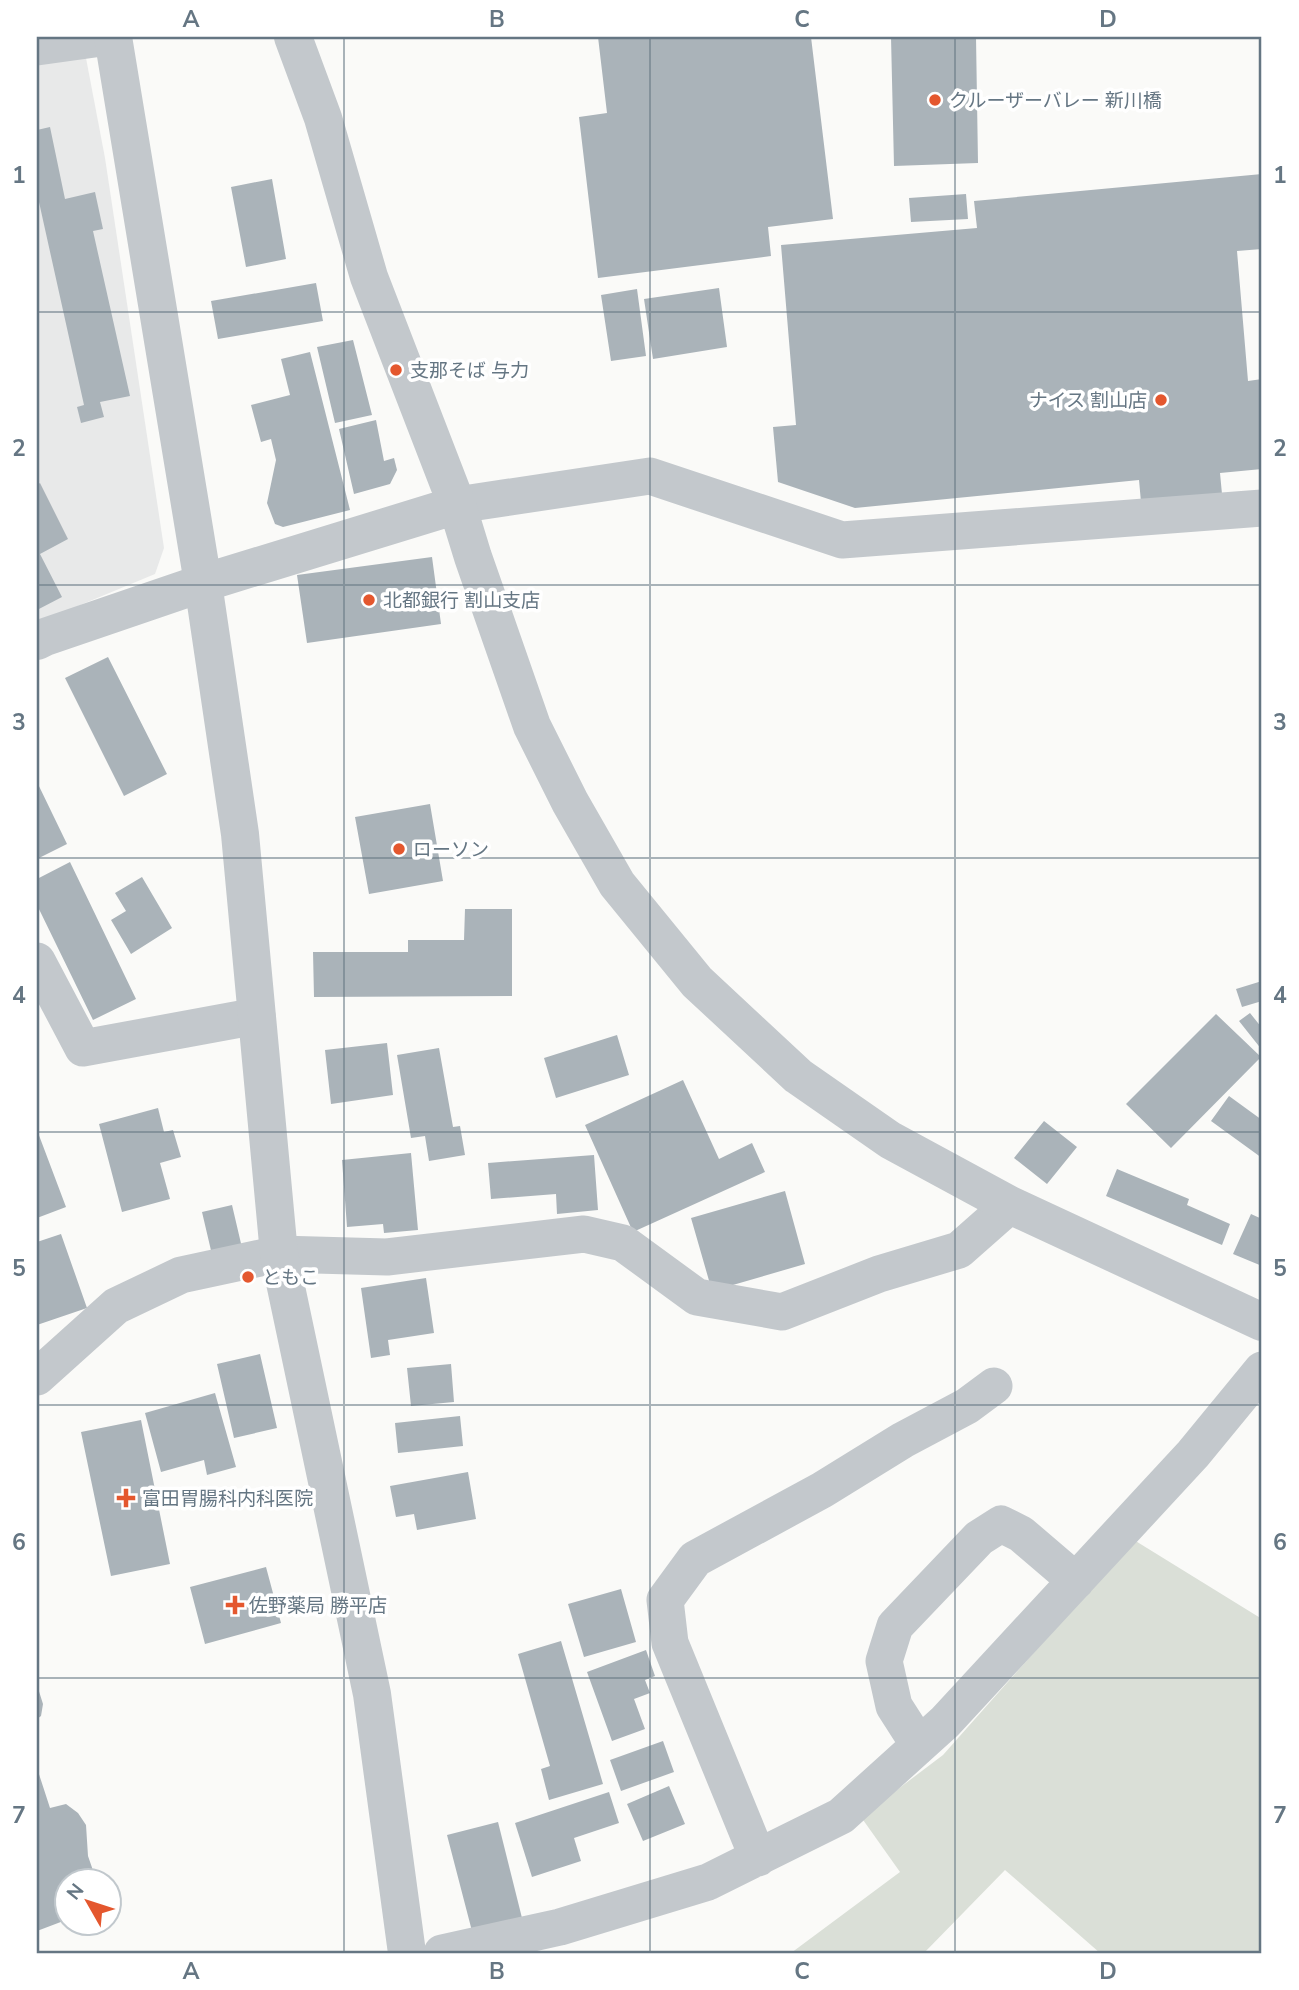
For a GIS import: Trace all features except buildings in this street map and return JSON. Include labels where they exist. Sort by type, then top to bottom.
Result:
[{"type":"street","points":[[37,47],[111,37],[203,583],[240,834],[279,1254],[372,1694],[407,1953]]},
{"type":"street","points":[[293,37],[323,118],[369,277],[457,505],[533,726],[570,802],[618,884],[697,982],[798,1076],[890,1140],[1010,1205],[1262,1322]]},
{"type":"street","points":[[37,641],[203,583],[457,505],[650,476],[842,540],[1262,508]]},
{"type":"street","points":[[37,961],[83,1048],[257,1016]]},
{"type":"street","points":[[37,1377],[116,1306],[181,1275],[279,1254],[387,1257],[584,1234],[623,1243],[697,1297],[782,1312],[879,1274],[959,1251],[1010,1205]]},
{"type":"street","points":[[442,1953],[560,1927],[708,1882],[842,1816],[944,1722],[1193,1454],[1262,1370]]},
{"type":"street","points":[[758,1858],[670,1643],[665,1600],[695,1559],[822,1490],[904,1440],[967,1406],[994,1386]]},
{"type":"street","points":[[919,1745],[894,1706],[884,1661],[895,1626],[951,1567],[979,1538],[1001,1524],[1021,1534],[1076,1581]]},
{"type":"shaded area","points":[[37,37],[82,37],[105,158],[164,548],[155,574],[37,623]]},
{"type":"shaded area","points":[[1134,1540],[1262,1619],[1262,1953],[1100,1953],[1005,1870],[924,1953],[791,1953],[900,1872],[861,1817],[943,1755]]},
{"type":"place","name":"クルーザーバレー 新川橋","points":[[935,100]]},
{"type":"place","name":"支那そば 与力","points":[[396,370]]},
{"type":"place","name":"ナイス 割山店","points":[[1161,400]]},
{"type":"place","name":"北都銀行 割山支店","points":[[369,600]]},
{"type":"place","name":"ローソン","points":[[399,849]]},
{"type":"place","name":"ともこ","points":[[248,1277]]},
{"type":"place","name":"富田胃腸科内科医院","points":[[126,1498]]},
{"type":"place","name":"佐野薬局 勝平店","points":[[235,1605]]}]
